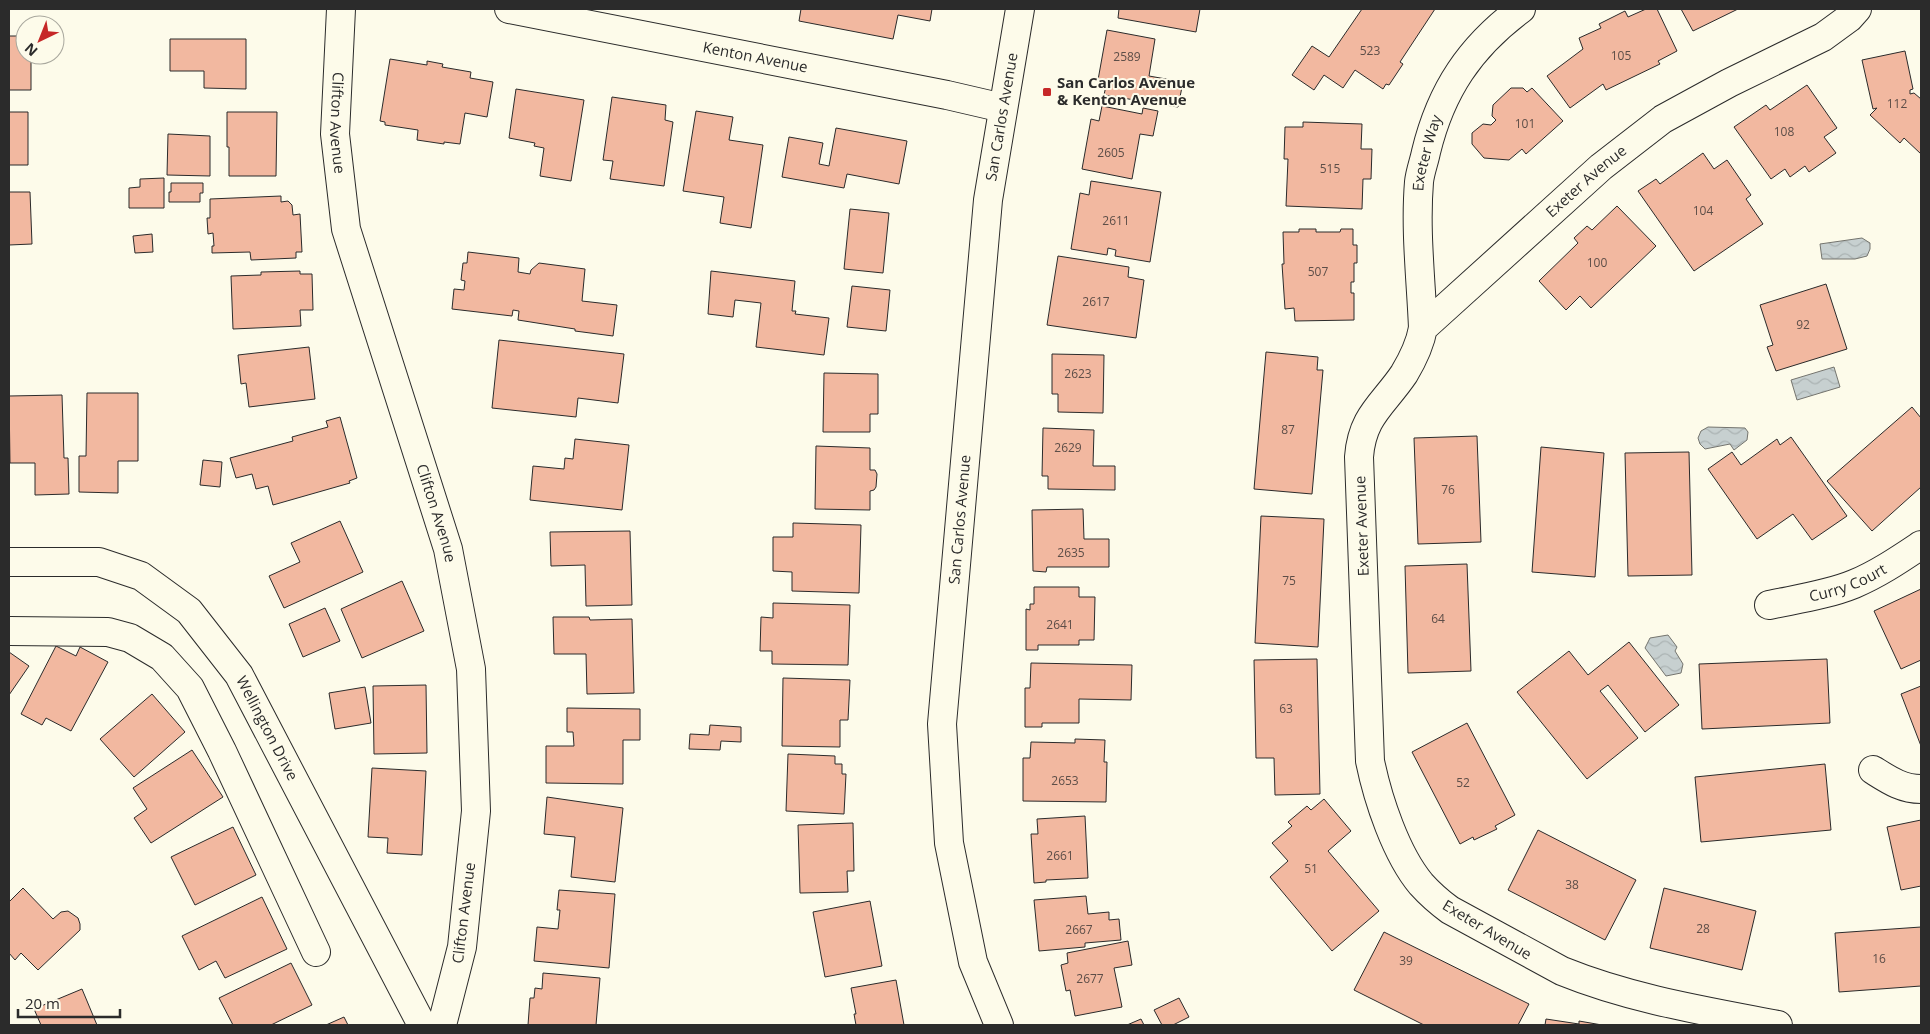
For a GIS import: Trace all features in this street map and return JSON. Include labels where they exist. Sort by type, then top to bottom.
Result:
[{"type":"street","name":"Clifton Avenue","points":[[341,9],[335,134],[346,230],[448,549],[471,669],[476,811],[462,948],[442,1025]]},
{"type":"street","name":"Kenton Avenue","points":[[509,9],[947,95],[1002,108]]},
{"type":"street","name":"San Carlos Avenue","points":[[999,1025],[973,962],[949,843],[942,724],[988,200],[1020,9]]},
{"type":"street","name":"Exeter Way","points":[[1424,328],[1418,244],[1419,181],[1430,136],[1453,83],[1464,64],[1480,44],[1521,9]]},
{"type":"street","name":"Exeter Avenue","points":[[1778,1025],[1647,999],[1562,971],[1450,910],[1421,884],[1404,858],[1379,799],[1370,761],[1359,457],[1365,427],[1373,412],[1395,385],[1413,358],[1420,344],[1424,328],[1601,166],[1663,120],[1729,83],[1823,37],[1838,28],[1857,9]]},
{"type":"street","name":"Curry Court","points":[[1768,605],[1822,594],[1855,584],[1883,570],[1921,545]]},
{"type":"street","name":"Wellington Drive","points":[[9,562],[99,562],[142,576],[189,611],[239,675],[422,1025]]},
{"type":"street","points":[[9,631],[108,632],[130,638],[162,657],[190,688],[195,697],[316,952]]},
{"type":"street","points":[[1873,770],[1899,786],[1921,789]]},
{"type":"water","points":[[1862,238],[1870,243],[1867,256],[1855,259],[1822,259],[1820,244]]},
{"type":"water","points":[[1834,367],[1840,387],[1797,400],[1791,380]]},
{"type":"water","points":[[1708,427],[1745,428],[1748,432],[1747,440],[1734,450],[1730,444],[1705,449],[1700,444],[1698,438],[1701,431]]},
{"type":"water","points":[[1668,635],[1677,647],[1675,651],[1683,664],[1681,673],[1666,676],[1645,648],[1650,638]]},
{"type":"building","points":[[801,9],[932,9],[930,21],[898,15],[893,39],[799,21]]},
{"type":"building","points":[[1119,9],[1200,9],[1196,32],[1118,18]]},
{"type":"building","points":[[1362,9],[1435,9],[1400,62],[1403,64],[1389,85],[1386,84],[1383,89],[1355,70],[1343,88],[1324,75],[1314,90],[1292,75],[1312,46],[1329,57]]},
{"type":"building","points":[[1646,9],[1657,9],[1677,51],[1658,61],[1660,64],[1606,90],[1603,84],[1570,108],[1547,76],[1583,49],[1579,38],[1601,28],[1599,24],[1625,11],[1628,17]]},
{"type":"building","points":[[1681,9],[1738,9],[1693,31]]},
{"type":"building","points":[[1107,30],[1155,39],[1149,76],[1183,82],[1178,107],[1104,95],[1107,81],[1098,80]]},
{"type":"building","points":[[9,36],[15,36],[15,65],[31,65],[31,90],[9,90]]},
{"type":"building","points":[[170,39],[246,39],[246,89],[204,88],[204,71],[170,71]]},
{"type":"building","points":[[1905,51],[1913,89],[1910,90],[1910,94],[1914,93],[1921,99],[1921,154],[1904,138],[1900,143],[1870,115],[1877,108],[1873,109],[1862,60]]},
{"type":"building","points":[[390,59],[427,65],[427,61],[443,64],[442,67],[471,72],[470,78],[493,82],[487,117],[465,113],[460,144],[417,140],[418,130],[385,125],[385,122],[380,121]]},
{"type":"building","points":[[1807,85],[1837,128],[1824,137],[1836,153],[1809,172],[1805,166],[1790,177],[1785,169],[1771,179],[1734,127],[1766,105],[1770,110]]},
{"type":"building","points":[[1511,88],[1523,88],[1527,92],[1532,88],[1563,121],[1526,154],[1522,149],[1509,160],[1484,158],[1472,144],[1472,133],[1483,124],[1491,125],[1496,120],[1492,116],[1493,105]]},
{"type":"building","points":[[516,89],[584,100],[571,181],[540,176],[544,148],[534,146],[535,143],[509,138]]},
{"type":"building","points":[[612,97],[666,105],[665,120],[673,122],[664,186],[610,179],[613,161],[603,160]]},
{"type":"building","points":[[1102,106],[1142,114],[1143,108],[1158,111],[1153,136],[1140,134],[1132,179],[1082,169],[1091,119],[1099,121]]},
{"type":"building","points":[[696,111],[733,117],[729,140],[763,145],[751,228],[720,223],[724,197],[683,191]]},
{"type":"building","points":[[9,112],[28,112],[28,165],[9,165]]},
{"type":"building","points":[[227,112],[277,112],[276,176],[229,176]]},
{"type":"building","points":[[1303,122],[1362,124],[1361,149],[1372,149],[1371,179],[1363,179],[1362,209],[1286,206],[1288,159],[1284,159],[1285,127],[1303,127]]},
{"type":"building","points":[[836,128],[907,141],[899,184],[847,174],[844,188],[782,177],[789,137],[823,143],[819,164],[829,166]]},
{"type":"building","points":[[168,134],[210,136],[210,176],[167,175]]},
{"type":"building","points":[[1703,153],[1714,169],[1727,160],[1751,195],[1746,199],[1763,224],[1694,271],[1638,191],[1656,179],[1660,184]]},
{"type":"building","points":[[164,178],[164,208],[129,208],[129,188],[140,187],[140,179]]},
{"type":"building","points":[[1091,181],[1161,192],[1150,262],[1115,256],[1116,250],[1108,248],[1107,255],[1071,249],[1080,193],[1089,195]]},
{"type":"building","points":[[171,183],[203,183],[203,193],[200,193],[200,202],[169,202]]},
{"type":"building","points":[[9,192],[30,192],[32,244],[9,245]]},
{"type":"building","points":[[281,196],[281,202],[288,201],[292,205],[293,215],[300,214],[302,252],[296,252],[296,258],[251,260],[250,252],[212,253],[212,246],[214,246],[213,233],[208,234],[207,218],[210,218],[210,199]]},
{"type":"building","points":[[1617,206],[1656,246],[1591,308],[1580,296],[1566,310],[1539,281],[1578,243],[1574,238],[1587,226],[1592,230]]},
{"type":"building","points":[[850,209],[889,213],[883,273],[844,269]]},
{"type":"building","points":[[1299,229],[1316,229],[1316,232],[1340,232],[1341,229],[1353,229],[1353,245],[1357,245],[1357,263],[1354,263],[1354,282],[1351,282],[1351,293],[1354,293],[1354,320],[1295,321],[1294,308],[1285,309],[1282,264],[1284,264],[1283,232],[1299,232]]},
{"type":"building","points":[[152,234],[153,252],[135,253],[133,236]]},
{"type":"building","points":[[468,252],[519,258],[518,272],[530,274],[531,270],[539,263],[585,269],[582,301],[617,305],[613,336],[518,320],[519,311],[513,310],[512,316],[452,309],[454,289],[464,290],[465,281],[461,280],[463,263],[467,263]]},
{"type":"building","points":[[1058,256],[1129,267],[1128,277],[1144,280],[1136,338],[1047,325]]},
{"type":"building","points":[[300,271],[300,274],[312,274],[313,310],[300,310],[301,326],[233,329],[231,276],[261,275],[261,272]]},
{"type":"building","points":[[711,271],[795,281],[792,311],[796,311],[795,314],[829,318],[824,355],[756,347],[761,303],[735,300],[733,317],[708,314]]},
{"type":"building","points":[[1826,284],[1847,349],[1776,371],[1767,347],[1773,345],[1760,305]]},
{"type":"building","points":[[852,286],[890,290],[886,331],[847,327]]},
{"type":"building","points":[[499,340],[624,354],[618,403],[578,398],[576,417],[492,408]]},
{"type":"building","points":[[309,347],[315,399],[249,407],[246,383],[241,384],[238,355]]},
{"type":"building","points":[[1266,352],[1318,357],[1317,370],[1323,370],[1312,494],[1254,489]]},
{"type":"building","points":[[1052,354],[1104,355],[1103,413],[1058,412],[1058,394],[1052,394]]},
{"type":"building","points":[[824,373],[878,374],[878,414],[870,414],[870,432],[823,432]]},
{"type":"building","points":[[87,393],[138,393],[138,461],[118,461],[118,493],[79,492],[79,456],[86,456]]},
{"type":"building","points":[[62,395],[64,458],[68,458],[69,494],[35,495],[35,463],[10,463],[9,396]]},
{"type":"building","points":[[1912,407],[1921,418],[1921,487],[1872,531],[1827,481]]},
{"type":"building","points":[[340,417],[357,478],[349,481],[350,483],[273,505],[268,486],[256,489],[252,474],[236,478],[230,458],[293,441],[292,437],[328,427],[326,421]]},
{"type":"building","points":[[1043,428],[1094,430],[1093,466],[1115,466],[1115,490],[1048,489],[1048,476],[1042,476]]},
{"type":"building","points":[[1477,436],[1481,542],[1418,544],[1414,438]]},
{"type":"building","points":[[1791,437],[1847,516],[1812,540],[1793,514],[1757,539],[1708,469],[1732,452],[1741,465],[1777,439],[1780,445]]},
{"type":"building","points":[[575,439],[629,445],[622,510],[530,500],[533,466],[564,469],[565,458],[573,459]]},
{"type":"building","points":[[816,446],[870,448],[870,470],[875,470],[877,474],[876,487],[870,491],[870,510],[815,509]]},
{"type":"building","points":[[1541,447],[1604,453],[1595,577],[1532,572]]},
{"type":"building","points":[[1689,452],[1692,575],[1628,576],[1625,453]]},
{"type":"building","points":[[203,460],[222,462],[220,487],[200,485]]},
{"type":"building","points":[[1083,509],[1084,539],[1109,539],[1109,567],[1047,567],[1046,572],[1033,571],[1032,510]]},
{"type":"building","points":[[1261,516],[1324,519],[1318,647],[1255,643]]},
{"type":"building","points":[[340,521],[363,572],[284,608],[269,576],[300,562],[291,543]]},
{"type":"building","points":[[793,523],[861,525],[859,593],[792,591],[792,572],[773,571],[773,537],[793,537]]},
{"type":"building","points":[[630,531],[632,605],[586,606],[585,565],[551,566],[550,532]]},
{"type":"building","points":[[1467,564],[1471,671],[1408,673],[1405,566]]},
{"type":"building","points":[[402,581],[424,631],[362,658],[341,609]]},
{"type":"building","points":[[1034,587],[1079,587],[1079,597],[1095,597],[1094,640],[1079,640],[1079,645],[1038,645],[1038,650],[1026,650],[1026,609],[1030,610],[1030,604],[1034,604]]},
{"type":"building","points":[[1921,589],[1921,660],[1901,669],[1874,611]]},
{"type":"building","points":[[773,603],[850,605],[848,665],[772,664],[772,651],[760,651],[761,617],[773,618]]},
{"type":"building","points":[[325,608],[340,641],[303,657],[289,624]]},
{"type":"building","points":[[553,617],[589,617],[590,620],[632,619],[634,693],[587,694],[586,654],[554,654]]},
{"type":"building","points":[[1629,642],[1679,705],[1645,732],[1608,685],[1600,691],[1638,738],[1587,779],[1517,692],[1569,651],[1588,675]]},
{"type":"building","points":[[56,646],[76,656],[80,647],[108,662],[71,731],[46,718],[42,725],[21,714]]},
{"type":"building","points":[[9,652],[29,666],[9,695]]},
{"type":"building","points":[[1317,659],[1320,794],[1275,795],[1274,758],[1256,758],[1254,660]]},
{"type":"building","points":[[1827,659],[1830,723],[1702,729],[1699,664]]},
{"type":"building","points":[[1031,663],[1132,665],[1131,700],[1079,699],[1079,723],[1042,723],[1042,727],[1025,727],[1025,688],[1030,688]]},
{"type":"building","points":[[783,678],[850,680],[848,720],[840,720],[840,747],[782,746]]},
{"type":"building","points":[[426,685],[427,753],[374,754],[373,686]]},
{"type":"building","points":[[1921,686],[1921,746],[1901,694]]},
{"type":"building","points":[[365,687],[371,723],[335,729],[329,693]]},
{"type":"building","points":[[152,694],[185,732],[134,777],[100,739]]},
{"type":"building","points":[[567,708],[640,709],[640,740],[623,740],[623,784],[546,783],[546,746],[574,746],[573,732],[567,732]]},
{"type":"building","points":[[1467,723],[1515,815],[1495,826],[1497,829],[1474,840],[1473,837],[1460,844],[1412,752]]},
{"type":"building","points":[[710,725],[741,727],[741,742],[721,741],[720,750],[689,749],[690,734],[709,735]]},
{"type":"building","points":[[1075,739],[1105,740],[1104,762],[1107,762],[1106,802],[1023,801],[1023,758],[1030,758],[1031,742],[1075,743]]},
{"type":"building","points":[[192,750],[223,797],[151,843],[134,818],[147,809],[133,788]]},
{"type":"building","points":[[788,754],[835,756],[835,764],[842,764],[842,774],[846,774],[844,814],[786,811]]},
{"type":"building","points":[[1825,764],[1831,830],[1701,842],[1695,777]]},
{"type":"building","points":[[372,768],[426,771],[422,855],[387,853],[388,838],[368,837]]},
{"type":"building","points":[[547,797],[623,808],[615,882],[571,877],[575,837],[544,834]]},
{"type":"building","points":[[1324,799],[1351,831],[1328,851],[1379,911],[1332,951],[1270,877],[1288,861],[1272,843],[1292,826],[1288,822],[1307,806],[1311,810]]},
{"type":"building","points":[[1085,816],[1088,878],[1046,880],[1046,882],[1034,883],[1031,834],[1038,834],[1037,819]]},
{"type":"building","points":[[1921,820],[1921,886],[1901,890],[1887,827]]},
{"type":"building","points":[[853,823],[854,871],[847,871],[848,892],[800,893],[798,825]]},
{"type":"building","points":[[233,827],[256,875],[195,905],[171,857]]},
{"type":"building","points":[[1538,830],[1636,880],[1605,940],[1508,890]]},
{"type":"building","points":[[23,888],[53,919],[61,912],[68,911],[78,918],[80,924],[80,930],[38,970],[21,953],[15,960],[9,953],[9,902]]},
{"type":"building","points":[[1664,888],[1756,911],[1742,970],[1650,948]]},
{"type":"building","points":[[559,890],[615,894],[609,968],[534,961],[537,927],[558,929],[560,910],[557,910]]},
{"type":"building","points":[[1086,896],[1088,914],[1109,912],[1109,920],[1119,919],[1121,940],[1085,943],[1085,947],[1039,951],[1034,900]]},
{"type":"building","points":[[262,897],[287,949],[225,978],[216,961],[199,970],[182,936]]},
{"type":"building","points":[[870,901],[882,966],[825,977],[813,912]]},
{"type":"building","points":[[1921,927],[1921,986],[1839,992],[1835,933]]},
{"type":"building","points":[[1384,932],[1529,1004],[1518,1025],[1424,1025],[1354,990]]},
{"type":"building","points":[[1128,941],[1132,965],[1114,968],[1122,1007],[1075,1016],[1070,990],[1066,991],[1061,965],[1068,963],[1067,953]]},
{"type":"building","points":[[291,963],[312,1005],[271,1025],[233,1025],[219,998]]},
{"type":"building","points":[[543,973],[600,978],[596,1025],[528,1025],[530,998],[534,998],[535,988],[542,989]]},
{"type":"building","points":[[896,980],[904,1025],[856,1025],[851,988]]},
{"type":"building","points":[[82,989],[97,1025],[41,1025],[34,1009]]},
{"type":"building","points":[[1179,998],[1189,1017],[1173,1025],[1162,1025],[1154,1010]]},
{"type":"building","points":[[344,1017],[348,1025],[326,1025]]},
{"type":"building","points":[[1141,1019],[1144,1025],[1127,1025]]},
{"type":"building","points":[[1546,1019],[1579,1024],[1579,1021],[1602,1025],[1545,1025]]},
{"type":"place","name":"San Carlos Avenue & Kenton Avenue","points":[[1047,92]]}]
